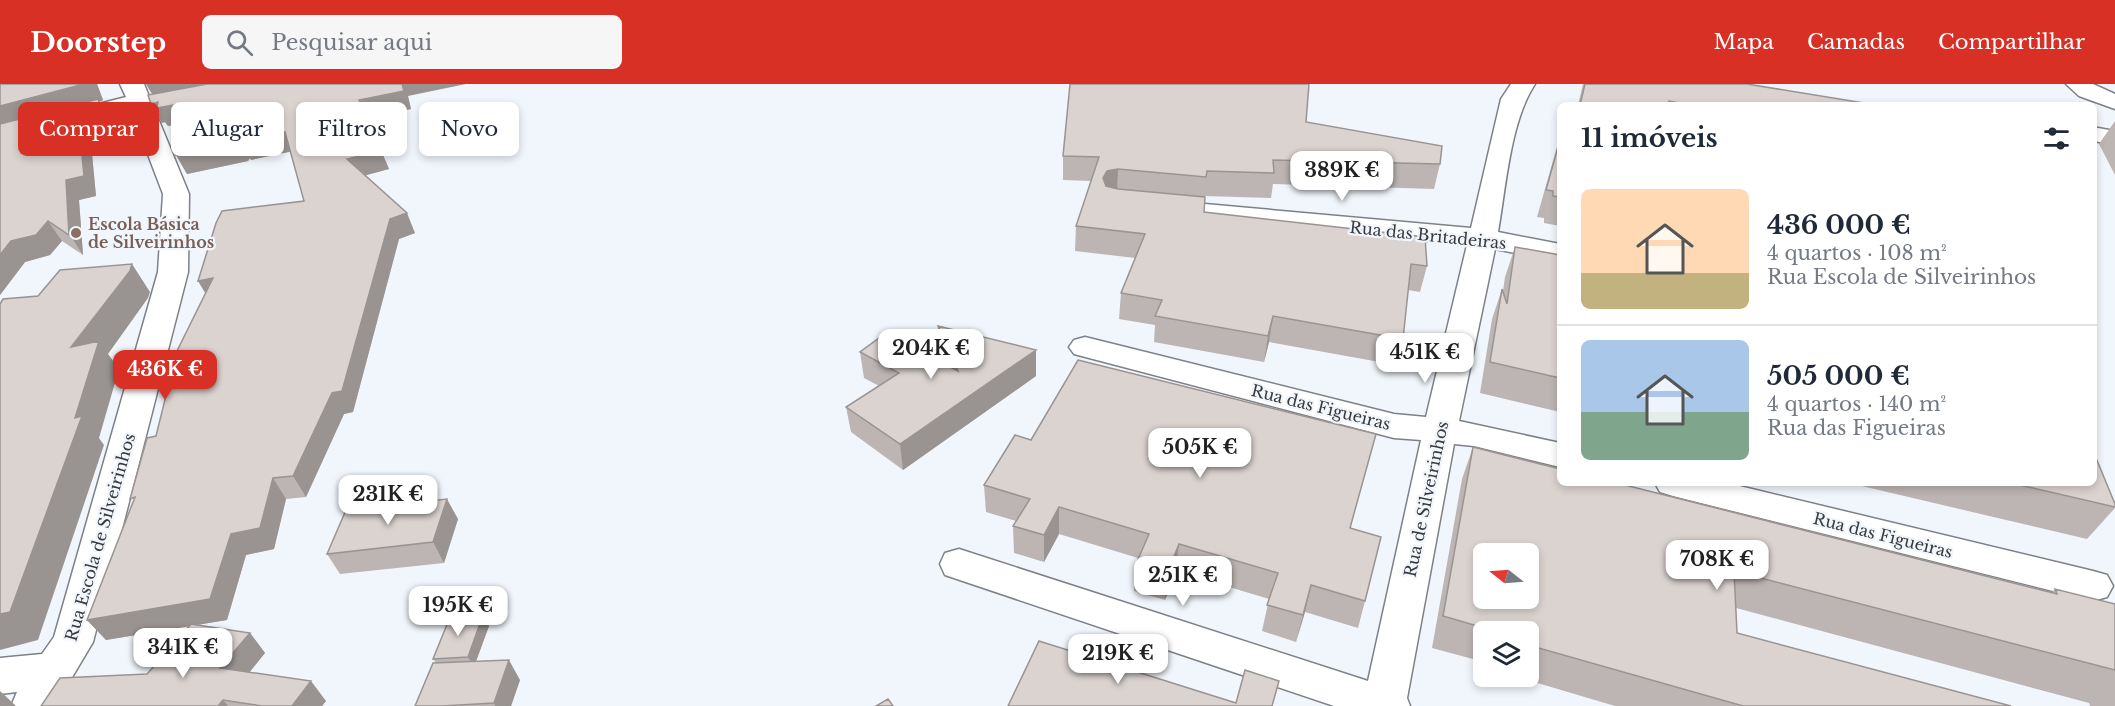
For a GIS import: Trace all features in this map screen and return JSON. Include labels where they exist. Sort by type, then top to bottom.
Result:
[{"type":"street","name":"Rua de Silveirinhos","points":[[1386,706],[1416,539],[1510,108],[1523,84]]},
{"type":"street","points":[[2078,84],[2087,91],[2115,102]]},
{"type":"street","points":[[0,137],[144,99]]},
{"type":"street","name":"Rua Escola de Silveirinhos","points":[[32,706],[73,642],[173,272],[176,194],[144,99]]},
{"type":"street","name":"Rua das Britadeiras","points":[[1129,205],[1483,238],[1557,252]]},
{"type":"street","name":"Rua das Figueiras","points":[[1085,347],[1394,426],[1474,434],[1557,454]]},
{"type":"street","name":"Rua das Figueiras","points":[[1686,486],[2093,586]]},
{"type":"street","points":[[959,564],[1386,706]]},
{"type":"street","points":[[0,676],[55,670]]},
{"type":"building","points":[[0,84],[84,84],[0,106]]},
{"type":"building","points":[[207,84],[402,84],[404,91],[359,100],[360,102],[296,102],[296,156],[358,156],[347,159],[407,213],[390,219],[342,391],[332,393],[293,476],[273,478],[260,528],[231,534],[210,599],[87,620],[135,497],[130,499],[147,438],[156,436],[177,351],[213,278],[198,281],[222,211],[304,201],[284,132],[284,102],[171,102],[171,105],[159,108],[159,102],[150,102],[148,95]]},
{"type":"building","points":[[1070,84],[1309,84],[1306,122],[1442,146],[1440,164],[1273,160],[1274,173],[1207,171],[1206,177],[1118,169],[1107,171],[1103,178],[1106,186],[1118,189],[1205,197],[1204,212],[1425,237],[1427,266],[1411,264],[1403,339],[1273,316],[1268,336],[1155,316],[1162,300],[1121,293],[1145,234],[1076,226],[1099,157],[1063,156]]},
{"type":"building","points":[[1585,84],[1747,84],[1858,102],[1669,101],[1581,102]]},
{"type":"building","points":[[18,119],[18,156],[82,156],[84,176],[66,180],[69,235],[48,221],[36,235],[11,241],[0,255],[0,124]]},
{"type":"building","points":[[1557,151],[1557,197],[1553,196],[1553,191],[1546,190]]},
{"type":"building","points":[[1515,247],[1557,254],[1557,377],[1490,362],[1502,289],[1507,304]]},
{"type":"building","points":[[132,264],[130,271],[71,347],[99,341],[75,418],[82,416],[10,612],[0,614],[0,304],[3,299],[38,296],[60,270]]},
{"type":"building","points":[[938,326],[1036,350],[900,444],[846,407],[899,373],[860,352],[886,333],[958,371]]},
{"type":"building","points":[[1078,360],[1376,434],[1350,528],[1381,537],[1365,601],[1311,585],[1303,615],[1267,605],[1278,573],[1179,544],[1167,574],[1136,564],[1149,534],[1059,507],[1044,535],[1013,526],[1030,499],[984,485],[1015,435],[1031,440]]},
{"type":"building","points":[[1473,447],[1557,468],[1557,486],[1629,486],[2057,594],[2055,589],[2115,604],[2115,670],[1734,571],[1737,633],[2011,706],[1743,706],[1539,648],[1539,621],[1473,621],[1473,625],[1443,616]]},
{"type":"building","points":[[2097,460],[2115,507],[2024,486],[2097,486]]},
{"type":"building","points":[[447,499],[433,542],[327,554],[346,510]]},
{"type":"building","points":[[483,615],[468,657],[433,659],[450,617]]},
{"type":"building","points":[[191,624],[250,633],[220,668],[311,681],[292,706],[262,706],[223,700],[218,706],[41,706],[60,678],[147,674]]},
{"type":"building","points":[[1039,641],[1236,703],[1245,670],[1279,681],[1272,706],[1008,706]]},
{"type":"building","points":[[509,660],[494,703],[415,706],[433,663]]},
{"type":"building","points":[[888,699],[893,706],[876,706]]},
{"type":"place","name":"Escola Básica de Silveirinhos","points":[[76,233]]}]
